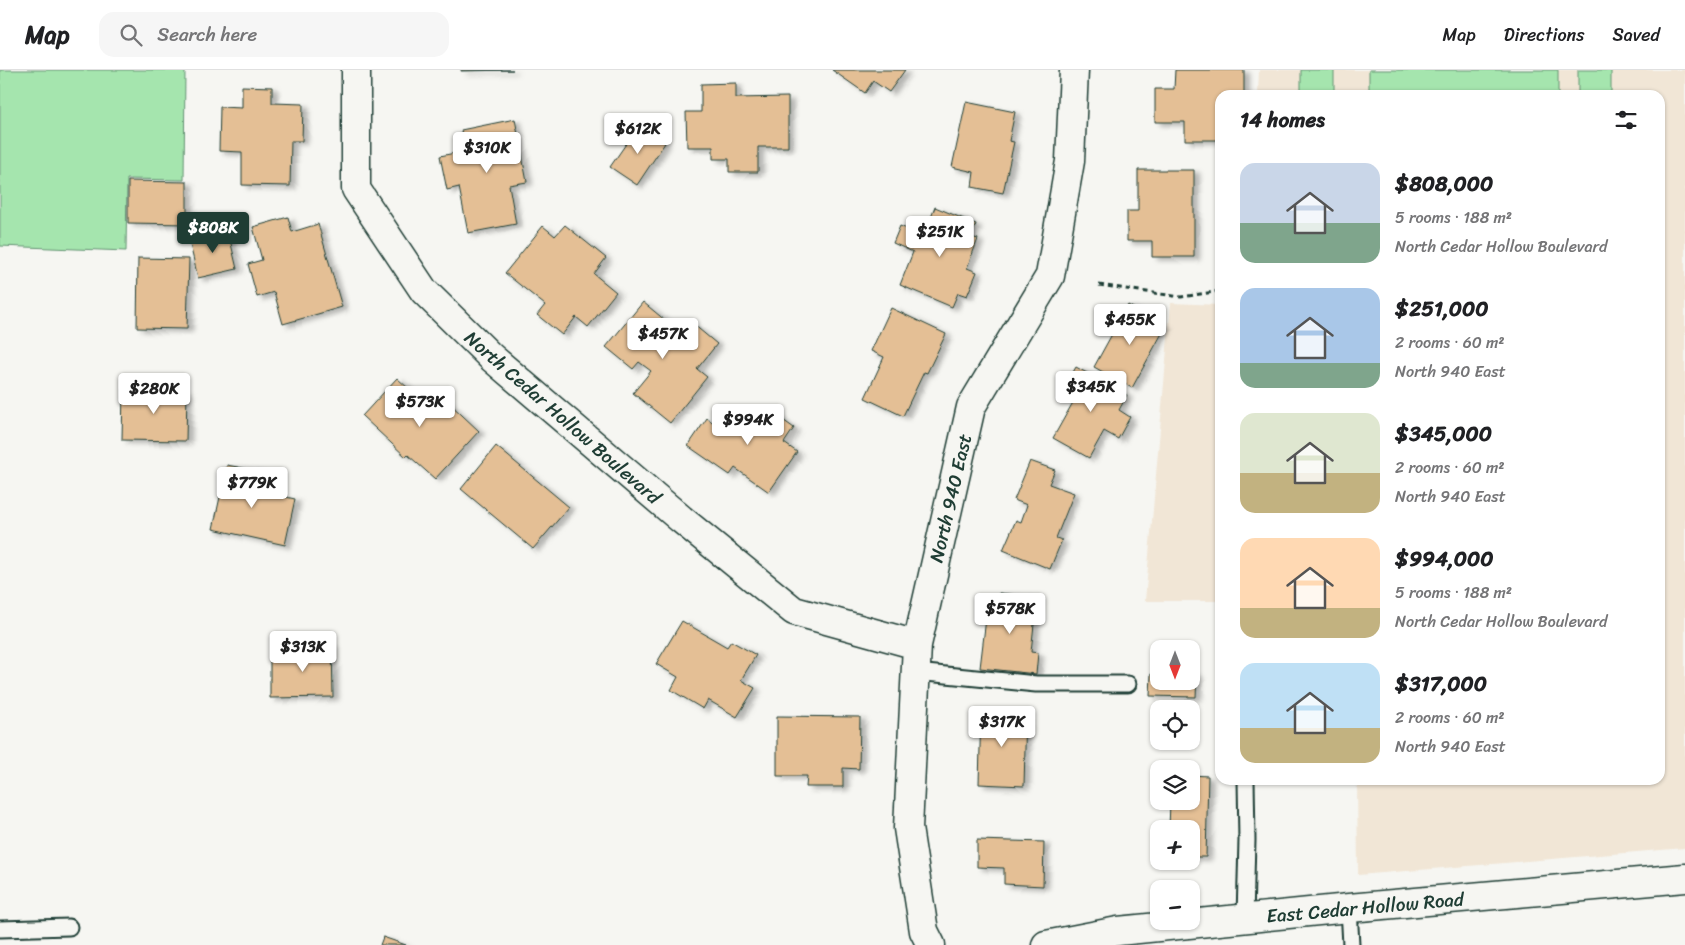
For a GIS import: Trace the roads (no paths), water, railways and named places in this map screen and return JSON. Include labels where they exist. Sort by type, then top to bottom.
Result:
[{"type":"street","name":"North Cedar Hollow Boulevard","points":[[356,70],[356,189],[424,291],[491,357],[681,519],[794,611],[917,645]]},
{"type":"street","name":"North 940 East","points":[[931,945],[924,931],[908,828],[917,645],[970,407],[1050,276],[1070,161],[1074,70]]},
{"type":"street","name":"East Cedar Hollow Road","points":[[1046,945],[1118,931],[1685,878]]},
{"type":"lane","points":[[916,672],[1036,684],[1128,684]]},
{"type":"lane","points":[[1244,918],[1247,840],[1246,785]]},
{"type":"lane","points":[[1350,908],[1351,945]]},
{"type":"lane","points":[[0,928],[69,928]]}]
